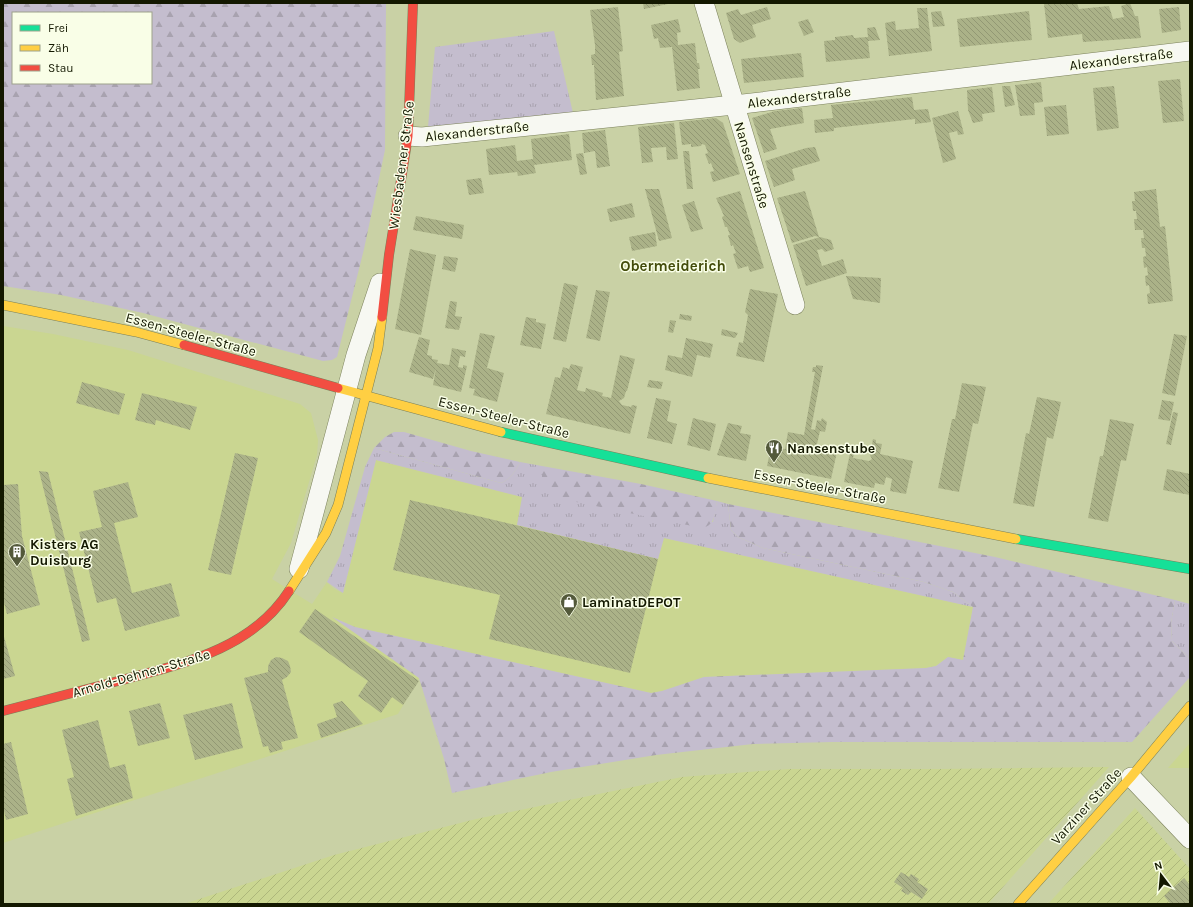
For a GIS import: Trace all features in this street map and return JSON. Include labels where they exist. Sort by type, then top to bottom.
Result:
[{"type":"main road","name":"Wiesbadener Straße","points":[[366,397],[378,348],[389,255],[408,136],[413,3]]},
{"type":"main road","name":"Essen-Steeler-Straße","points":[[3,305],[136,332],[346,392],[510,434],[624,460],[753,488],[1003,537],[1190,569]]},
{"type":"main road","name":"Arnold-Dehnen-Straße","points":[[3,711],[181,664],[217,651],[241,638],[264,620],[283,600],[297,576],[326,534],[338,505],[366,397]]},
{"type":"main road","name":"Essen-Steeler-Straße","points":[[1003,537],[1115,566]]},
{"type":"main road","name":"Varziner Straße","points":[[1175,726],[1190,706]]},
{"type":"main road","name":"Varziner Straße","points":[[1018,904],[1175,726],[1190,711]]},
{"type":"street","name":"Nansenstraße","points":[[704,3],[795,305]]},
{"type":"street","name":"Alexanderstraße","points":[[408,136],[422,137],[734,105],[1190,51]]},
{"type":"street","name":"Wiesbadener Straße","points":[[346,392],[356,355],[389,255]]},
{"type":"street","name":"Arnold-Dehnen-Straße","points":[[297,576],[346,392]]},
{"type":"street","points":[[1131,776],[1190,839]]},
{"type":"shaded area","points":[[3,326],[53,334],[128,350],[300,404],[311,413],[318,440],[317,455],[291,543],[272,579],[312,604],[327,582],[334,589],[343,593],[376,460],[523,497],[517,525],[658,559],[664,538],[973,607],[963,660],[948,657],[936,666],[926,668],[704,677],[662,691],[651,693],[355,627],[334,618],[419,678],[398,714],[3,843]]},
{"type":"shaded area","points":[[1190,743],[1190,768],[1168,768]]},
{"type":"shaded area","points":[[1109,767],[988,904],[184,904],[334,855],[476,819],[682,777],[789,769]]},
{"type":"shaded area","points":[[1135,808],[1190,869],[1190,904],[1048,904]]},
{"type":"green space","points":[[3,3],[386,3],[385,150],[364,249],[337,357],[332,360],[323,361],[143,313],[61,295],[3,286]]},
{"type":"green space","points":[[554,31],[573,113],[428,127],[435,47]]},
{"type":"green space","points":[[394,432],[404,432],[471,451],[520,462],[512,474],[501,483],[374,448],[385,437]]},
{"type":"green space","points":[[374,448],[501,483],[512,474],[520,462],[542,466],[542,484],[713,522],[717,501],[728,504],[731,530],[738,537],[763,548],[924,582],[953,592],[973,607],[664,538],[658,559],[517,525],[522,497],[376,460],[343,593],[327,582],[340,556],[365,467]]},
{"type":"green space","points":[[542,466],[641,484],[717,501],[714,518],[710,525],[702,528],[552,497],[542,484]]},
{"type":"green space","points":[[728,504],[995,557],[1175,600],[1171,623],[1172,641],[1190,659],[1190,677],[1132,742],[832,742],[753,744],[656,755],[551,772],[452,793],[444,759],[419,678],[332,617],[355,627],[651,693],[662,691],[704,677],[926,668],[936,666],[948,657],[963,660],[973,607],[953,592],[924,582],[763,548],[738,537],[731,530]]},
{"type":"green space","points":[[1175,600],[1190,604],[1190,659],[1172,641],[1171,623]]},
{"type":"building","points":[[643,3],[668,3],[668,4],[644,9]]},
{"type":"building","points":[[1077,3],[1079,9],[1109,6],[1113,19],[1124,17],[1121,6],[1130,3],[1135,16],[1138,16],[1141,38],[1083,42],[1082,34],[1048,38],[1044,4]]},
{"type":"building","points":[[618,7],[623,51],[619,52],[624,96],[596,100],[594,65],[592,65],[591,55],[595,54],[595,45],[590,10]]},
{"type":"building","points":[[767,7],[771,19],[752,25],[756,37],[740,43],[734,39],[726,13],[738,9],[741,15]]},
{"type":"building","points":[[1179,7],[1181,30],[1162,33],[1159,9]]},
{"type":"building","points":[[917,8],[927,8],[932,51],[889,56],[885,23],[895,21],[896,30],[919,28]]},
{"type":"building","points":[[941,11],[945,26],[933,27],[931,12]]},
{"type":"building","points":[[1029,11],[1032,40],[960,47],[957,19]]},
{"type":"building","points":[[678,19],[681,32],[677,33],[678,45],[695,43],[697,63],[699,63],[700,69],[698,69],[700,88],[677,91],[672,47],[660,48],[658,38],[654,39],[651,25]]},
{"type":"building","points":[[808,19],[814,32],[804,36],[798,22]]},
{"type":"building","points":[[875,27],[880,40],[868,41],[870,58],[826,62],[824,41],[835,40],[835,37],[853,35],[854,38],[868,37],[867,28]]},
{"type":"building","points":[[801,53],[804,77],[744,83],[741,59]]},
{"type":"building","points":[[1180,79],[1184,121],[1163,123],[1158,81]]},
{"type":"building","points":[[1041,82],[1043,102],[1034,103],[1035,115],[1020,116],[1015,85]]},
{"type":"building","points":[[1002,86],[1010,86],[1015,105],[1005,107]]},
{"type":"building","points":[[1114,86],[1119,128],[1097,131],[1093,88]]},
{"type":"building","points":[[992,87],[995,112],[982,114],[983,121],[973,123],[968,110],[967,90]]},
{"type":"building","points":[[912,97],[914,110],[928,109],[931,122],[915,124],[915,119],[834,128],[834,131],[815,133],[814,120],[833,118],[831,105]]},
{"type":"building","points":[[1066,105],[1069,134],[1047,136],[1044,107]]},
{"type":"building","points":[[802,108],[804,123],[770,129],[777,149],[764,153],[752,118],[775,111]]},
{"type":"building","points":[[958,111],[964,134],[958,135],[957,131],[949,133],[956,159],[943,163],[932,118]]},
{"type":"building","points":[[716,118],[723,123],[740,174],[713,182],[710,172],[714,171],[705,154],[708,153],[705,145],[702,144],[701,146],[691,147],[691,144],[682,145],[679,122]]},
{"type":"building","points":[[674,123],[678,159],[667,160],[666,147],[651,148],[653,162],[642,163],[638,127]]},
{"type":"building","points":[[605,130],[610,166],[597,168],[595,151],[584,153],[582,133]]},
{"type":"building","points":[[569,134],[572,160],[534,165],[536,173],[518,176],[517,172],[489,175],[486,149],[515,145],[517,161],[533,159],[531,139]]},
{"type":"building","points":[[815,147],[820,161],[792,169],[795,180],[774,187],[765,161],[806,148]]},
{"type":"building","points":[[683,151],[689,151],[693,189],[687,189]]},
{"type":"building","points":[[583,153],[587,174],[580,175],[576,154]]},
{"type":"building","points":[[481,178],[484,193],[469,195],[466,180]]},
{"type":"building","points":[[645,189],[659,189],[672,238],[659,241]]},
{"type":"building","points":[[1156,189],[1160,227],[1165,226],[1173,301],[1148,304],[1147,294],[1150,293],[1149,285],[1146,286],[1145,276],[1148,275],[1147,267],[1144,268],[1143,257],[1146,256],[1145,248],[1142,248],[1141,238],[1144,238],[1143,230],[1135,230],[1134,219],[1137,219],[1136,211],[1133,211],[1132,201],[1135,201],[1134,192]]},
{"type":"building","points":[[740,191],[764,268],[750,272],[748,266],[738,269],[733,254],[736,253],[733,245],[731,246],[728,235],[730,235],[727,227],[725,227],[722,217],[724,216],[716,198]]},
{"type":"building","points":[[805,191],[819,237],[815,236],[792,243],[777,198]]},
{"type":"building","points":[[694,201],[703,229],[691,232],[682,205]]},
{"type":"building","points":[[632,203],[635,217],[610,222],[607,209]]},
{"type":"building","points":[[416,216],[464,225],[462,239],[413,230]]},
{"type":"building","points":[[655,232],[657,246],[632,251],[629,237]]},
{"type":"building","points":[[820,237],[831,240],[834,249],[825,252],[822,249],[817,250],[822,266],[843,259],[847,273],[806,286],[793,245]]},
{"type":"building","points":[[410,249],[436,255],[421,335],[395,329]]},
{"type":"building","points":[[444,256],[458,258],[455,272],[442,269]]},
{"type":"building","points":[[846,276],[881,278],[880,303],[853,299]]},
{"type":"building","points":[[564,283],[578,286],[566,342],[553,339]]},
{"type":"building","points":[[750,289],[778,294],[764,362],[736,356],[739,342],[743,343],[748,315],[745,312]]},
{"type":"building","points":[[596,290],[610,292],[600,341],[586,338]]},
{"type":"building","points":[[450,301],[457,302],[455,316],[462,317],[459,330],[445,328]]},
{"type":"building","points":[[680,314],[692,316],[691,321],[679,319]]},
{"type":"building","points":[[526,317],[536,319],[536,322],[546,324],[541,349],[520,345]]},
{"type":"building","points":[[670,320],[676,321],[673,333],[668,332]]},
{"type":"building","points":[[722,329],[738,333],[735,338],[721,335]]},
{"type":"building","points":[[480,333],[495,336],[487,368],[504,373],[497,402],[473,395],[475,389],[469,388]]},
{"type":"building","points":[[1174,334],[1187,336],[1175,396],[1162,393]]},
{"type":"building","points":[[419,337],[430,340],[427,355],[432,356],[432,359],[438,360],[437,363],[449,365],[452,348],[466,351],[465,357],[460,356],[458,367],[463,368],[463,365],[467,366],[461,392],[433,385],[436,368],[433,379],[409,372]]},
{"type":"building","points":[[686,338],[713,344],[710,358],[697,355],[692,377],[665,370],[668,355],[682,358]]},
{"type":"building","points":[[620,355],[635,359],[627,391],[624,398],[619,401],[622,405],[631,407],[632,405],[637,406],[630,434],[546,414],[555,377],[560,378],[563,367],[569,369],[571,364],[583,367],[577,390],[585,392],[586,388],[603,393],[602,396],[611,398]]},
{"type":"building","points":[[816,365],[823,366],[811,429],[815,430],[817,420],[821,421],[822,418],[827,422],[825,432],[820,431],[817,444],[812,448],[814,451],[832,454],[832,451],[837,452],[831,479],[767,466],[771,447],[785,449],[788,432],[804,435],[815,372],[812,372],[813,367],[816,367]]},
{"type":"building","points":[[649,380],[663,382],[661,389],[647,387]]},
{"type":"building","points":[[82,382],[125,394],[119,415],[76,403]]},
{"type":"building","points":[[962,383],[986,387],[978,424],[973,423],[959,492],[938,488],[952,419],[955,419]]},
{"type":"building","points":[[142,393],[197,407],[190,430],[156,420],[155,425],[135,420]]},
{"type":"building","points":[[1037,397],[1061,402],[1053,439],[1047,437],[1034,507],[1013,503],[1026,433],[1029,434]]},
{"type":"building","points":[[656,398],[671,401],[667,421],[677,424],[672,444],[647,438]]},
{"type":"building","points":[[1162,400],[1174,402],[1170,421],[1158,419]]},
{"type":"building","points":[[1173,412],[1178,413],[1171,445],[1166,444]]},
{"type":"building","points":[[693,418],[716,424],[710,451],[687,445]]},
{"type":"building","points":[[1110,419],[1134,424],[1126,461],[1121,460],[1108,522],[1088,518],[1100,456],[1103,456]]},
{"type":"building","points":[[728,423],[742,426],[740,433],[751,435],[746,461],[717,455]]},
{"type":"building","points":[[873,439],[876,440],[876,443],[882,444],[880,454],[913,461],[906,494],[890,491],[892,479],[886,477],[884,485],[875,483],[874,488],[844,482],[850,453],[854,454],[853,458],[869,461],[872,459],[870,455]]},
{"type":"building","points":[[235,453],[258,458],[231,575],[208,570]]},
{"type":"building","points":[[1167,469],[1190,474],[1190,495],[1163,490]]},
{"type":"building","points":[[39,471],[48,472],[90,640],[82,642]]},
{"type":"building","points":[[128,482],[138,517],[114,523],[132,593],[171,583],[180,616],[125,631],[116,598],[97,603],[79,532],[102,527],[93,491]]},
{"type":"building","name":"Kisters AG Duisburg","points":[[18,484],[22,536],[40,605],[7,614],[3,599],[3,485]]},
{"type":"building","name":"LaminatDEPOT","points":[[410,500],[658,559],[630,673],[489,639],[500,595],[393,570]]},
{"type":"building","points":[[315,609],[419,681],[403,705],[392,697],[381,713],[358,696],[368,681],[299,632]]},
{"type":"building","points":[[3,633],[15,676],[3,679]]},
{"type":"building","points":[[276,657],[288,661],[290,666],[291,672],[282,680],[298,738],[281,742],[283,749],[270,753],[268,746],[263,747],[244,678],[268,672],[268,666],[271,660]]},
{"type":"building","points":[[342,701],[363,724],[321,738],[317,724],[337,717],[333,704]]},
{"type":"building","points":[[160,703],[170,738],[138,746],[129,711]]},
{"type":"building","points":[[232,703],[243,748],[195,760],[183,715]]},
{"type":"building","points":[[98,720],[110,768],[125,764],[133,798],[76,816],[67,779],[74,777],[62,730]]},
{"type":"building","points":[[11,742],[28,814],[6,820],[3,806],[3,744]]},
{"type":"building","points":[[901,872],[909,877],[911,874],[919,879],[917,882],[928,889],[922,899],[911,892],[908,895],[901,891],[903,888],[894,882]]},
{"type":"building","points":[[1184,878],[1190,885],[1190,904],[1171,904],[1164,896]]},
{"type":"traffic: fast","points":[[501,432],[708,478]]},
{"type":"traffic: fast","points":[[1016,539],[1190,569]]},
{"type":"traffic: slow","points":[[3,305],[136,332],[184,345]]},
{"type":"traffic: slow","points":[[289,591],[326,533],[338,505],[378,348],[382,317]]},
{"type":"traffic: slow","points":[[338,388],[501,432]]},
{"type":"traffic: slow","points":[[708,478],[1016,539]]},
{"type":"traffic: slow","points":[[1018,904],[1131,777],[1190,706]]},
{"type":"traffic: jam","points":[[382,317],[389,255],[408,136],[413,3]]},
{"type":"traffic: jam","points":[[184,345],[338,388]]},
{"type":"traffic: jam","points":[[3,711],[166,668],[213,652],[235,641],[255,628],[273,611],[289,591]]},
{"type":"place","name":"Nansenstube","points":[[774,463]]},
{"type":"place","name":"Kisters AG Duisburg","points":[[17,567]]},
{"type":"place","name":"LaminatDEPOT","points":[[569,617]]},
{"type":"district","name":"Obermeiderich","points":[[673,266]]}]
